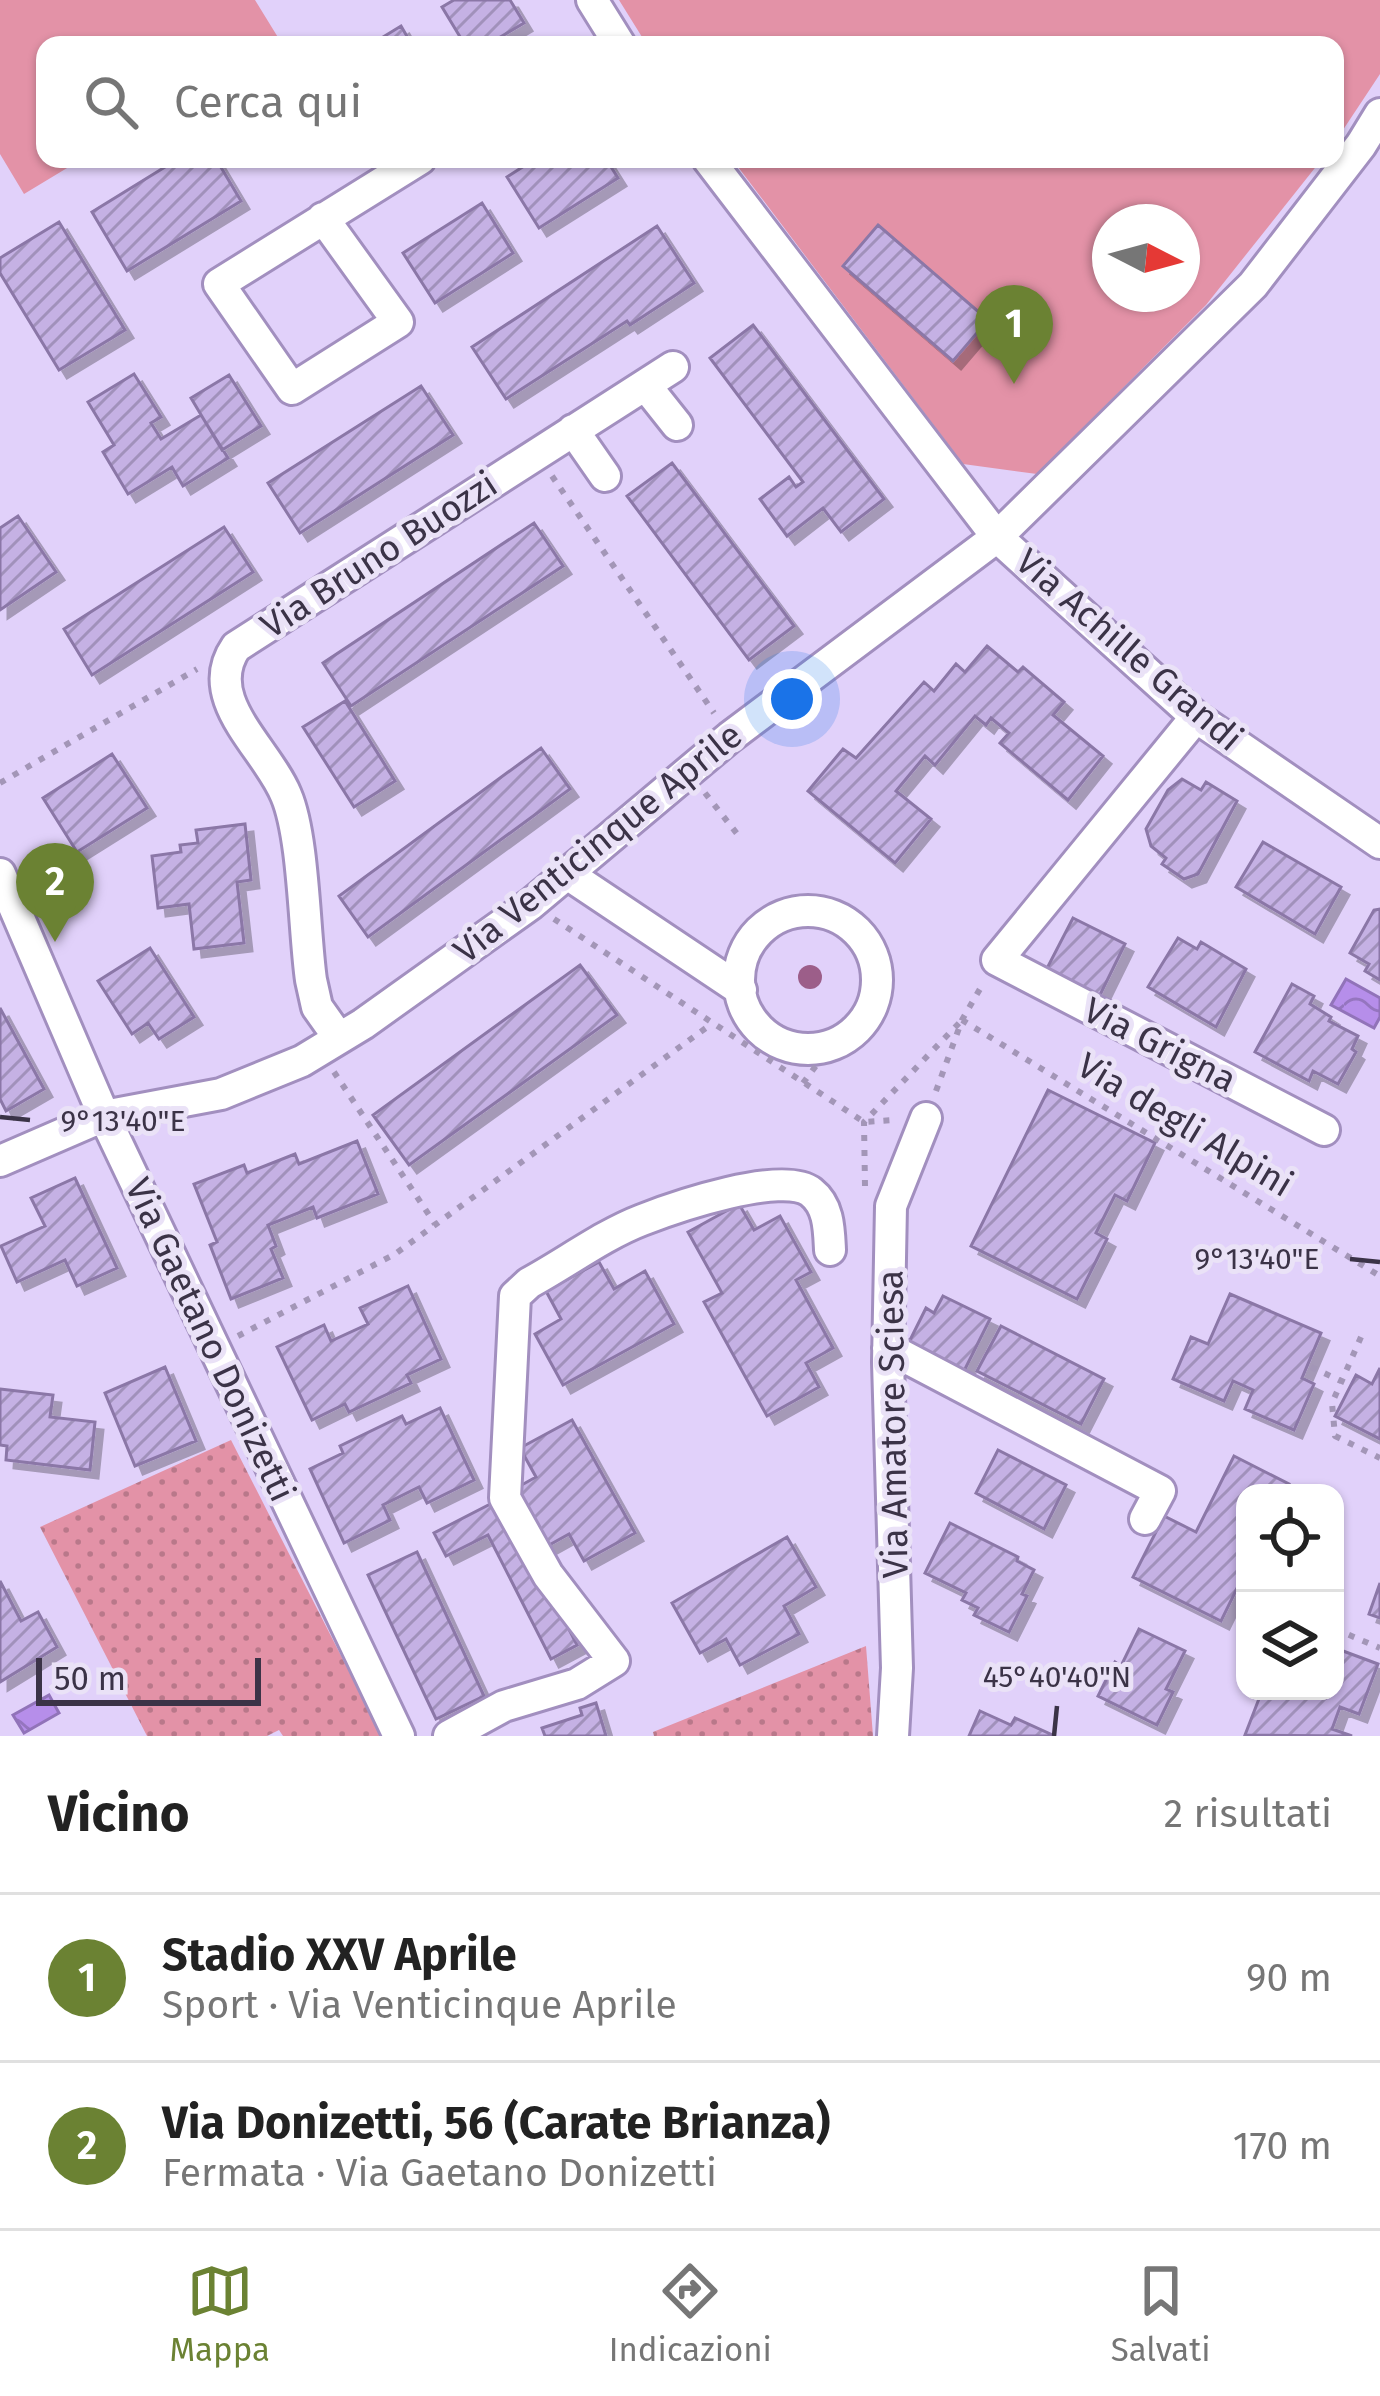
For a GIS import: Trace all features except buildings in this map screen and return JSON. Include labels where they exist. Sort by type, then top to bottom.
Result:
[{"type":"street","points":[[592,0],[611,36]]},
{"type":"street","name":"Via Venticinque Aprile","points":[[1344,162],[1380,114]]},
{"type":"street","points":[[323,218],[398,322],[292,389],[219,284],[323,218],[405,168]]},
{"type":"street","name":"Via Achille Grandi","points":[[715,168],[997,537],[1196,717],[1380,843]]},
{"type":"street","name":"Via Venticinque Aprile","points":[[0,1161],[104,1116],[221,1094],[329,1044],[531,904],[730,737],[997,537],[1253,285],[1340,168]]},
{"type":"street","name":"Via Bruno Buozzi","points":[[329,1044],[311,980],[289,800],[224,687],[223,673],[236,646],[673,367]]},
{"type":"street","points":[[646,386],[677,425]]},
{"type":"street","points":[[573,430],[605,476]]},
{"type":"street","points":[[997,960],[1196,717]]},
{"type":"street","points":[[566,873],[741,990]]},
{"type":"street","name":"Via Gaetano Donizetti","points":[[0,874],[104,1116],[399,1736]]},
{"type":"street","points":[[797,912],[841,919],[872,952],[877,974],[875,997],[866,1018],[851,1035],[831,1046],[808,1049],[786,1046],[766,1035],[750,1018],[741,990],[739,975],[745,953],[757,934],[797,912]]},
{"type":"street","name":"Via Grigna","points":[[997,960],[1324,1130]]},
{"type":"street","name":"Via Amatore Sciesa","points":[[893,1736],[897,1668],[888,1348],[891,1207],[926,1118]]},
{"type":"street","points":[[448,1736],[504,1706],[577,1684],[614,1661],[548,1575],[505,1498],[515,1296],[529,1283],[640,1220],[750,1188],[792,1182],[813,1193],[828,1216],[830,1250]]},
{"type":"street","points":[[888,1348],[1160,1491],[1145,1519]]},
{"type":"path","points":[[536,454],[730,737]]},
{"type":"path","points":[[0,783],[236,646]]},
{"type":"path","points":[[688,771],[742,840]]},
{"type":"path","points":[[531,904],[864,1122],[926,1118],[962,1020],[997,960]]},
{"type":"path","points":[[864,1122],[962,1020]]},
{"type":"path","name":"Via degli Alpini","points":[[962,1020],[1380,1276]]},
{"type":"path","points":[[214,1348],[395,1253],[710,1024]]},
{"type":"path","points":[[329,1044],[435,1224]]},
{"type":"path","points":[[803,1083],[831,1046]]},
{"type":"path","points":[[1361,1337],[1332,1403],[1335,1436],[1380,1458]]},
{"type":"path","points":[[1310,1367],[1342,1381]]},
{"type":"path","points":[[1344,1633],[1380,1648]]},
{"type":"shaded area","points":[[0,0],[255,0],[277,36],[36,36],[36,168],[67,168],[24,194],[0,154]]},
{"type":"shaded area","points":[[619,0],[1380,0],[1380,74],[1344,128],[1344,36],[641,36]]},
{"type":"shaded area","points":[[739,168],[1315,168],[1200,311],[1200,204],[1092,204],[1092,312],[1199,312],[1037,474],[963,464]]},
{"type":"shaded area","points":[[231,1440],[382,1736],[283,1736],[279,1730],[267,1736],[147,1736],[40,1527]]},
{"type":"shaded area","points":[[866,1646],[873,1736],[654,1736],[653,1732]]},
{"type":"water","points":[[1346,979],[1380,998],[1380,1017],[1374,1028],[1331,1005]]},
{"type":"water","points":[[49,1695],[59,1713],[24,1733],[13,1715]]},
{"type":"place","name":"Stadio XXV Aprile","points":[[1014,384]]},
{"type":"place","name":"Via Donizetti, 56 (Carate Brianza)","points":[[55,942]]}]
